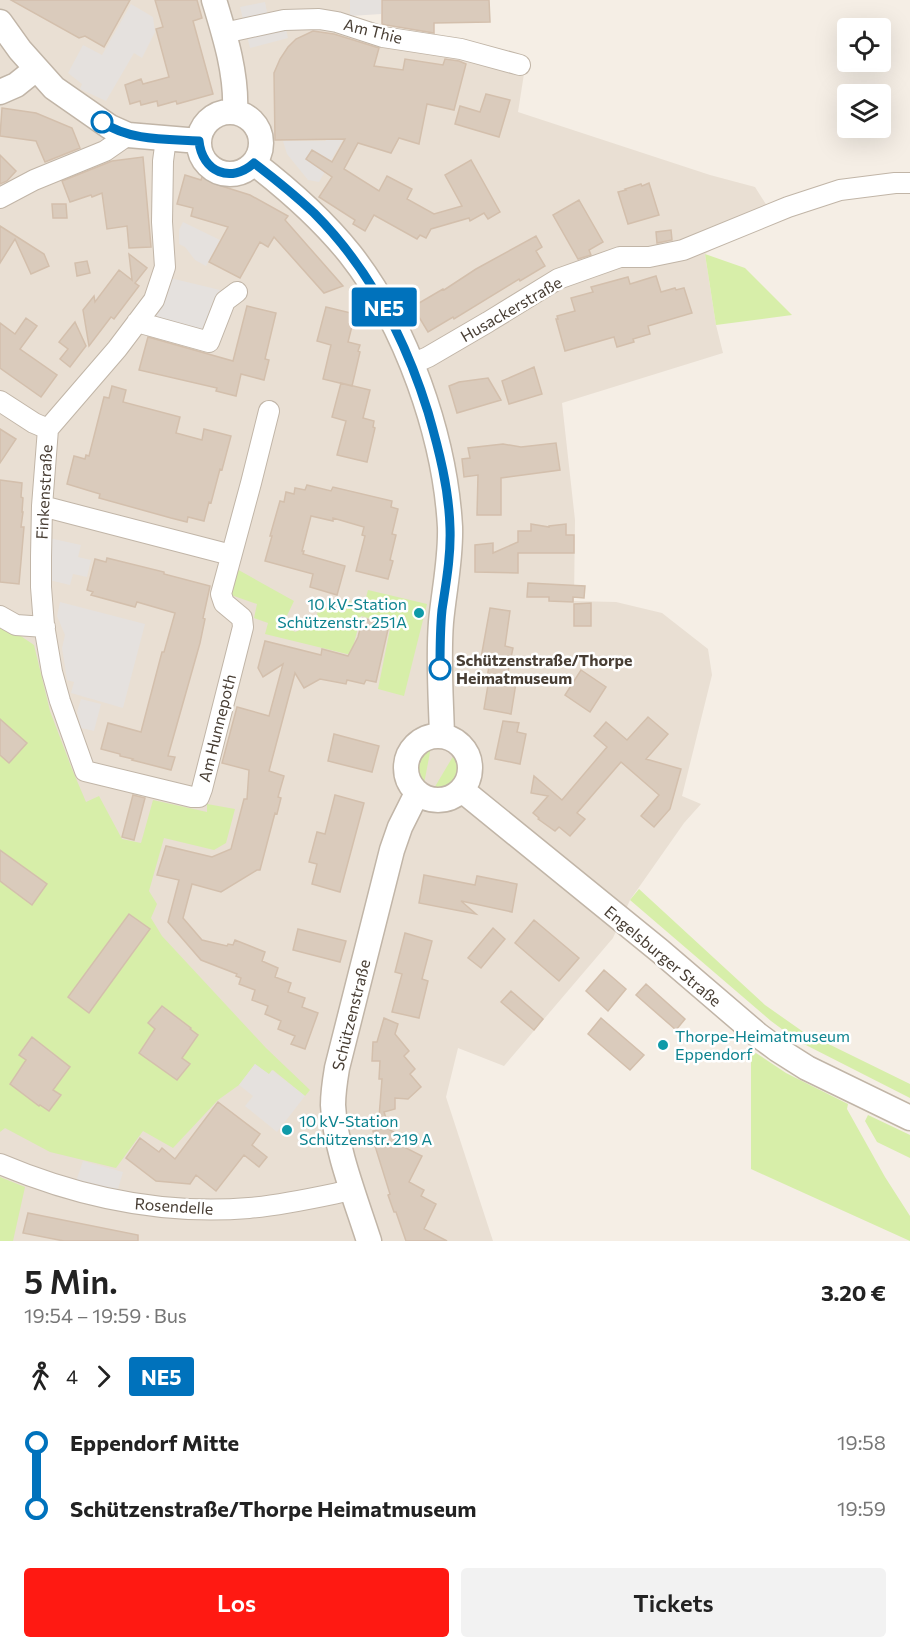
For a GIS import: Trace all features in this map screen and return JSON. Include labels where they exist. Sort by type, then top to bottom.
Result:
[{"type":"street","points":[[214,0],[224,33],[234,84],[235,112]]},
{"type":"street","name":"Am Thie","points":[[224,33],[269,22],[319,19],[337,22],[382,37],[461,49],[520,65]]},
{"type":"street","points":[[0,22],[36,69],[54,88],[110,127],[128,135],[199,141]]},
{"type":"street","points":[[0,92],[16,85],[36,69]]},
{"type":"street","points":[[224,112],[235,112],[250,119],[260,132],[261,148],[254,163],[240,172],[230,174],[219,172],[210,166],[203,157],[199,141],[208,121],[224,112]]},
{"type":"street","points":[[0,198],[34,180],[105,151],[128,135]]},
{"type":"street","name":"Finkenstraße","points":[[85,771],[60,701],[52,672],[45,627],[41,587],[42,506],[48,429],[117,349],[154,300],[165,267],[162,222],[163,161],[166,139]]},
{"type":"street","points":[[254,163],[314,214],[350,254],[379,297],[412,364],[439,452],[450,528],[450,554],[441,634],[442,736]]},
{"type":"street","name":"Husackerstraße","points":[[412,364],[428,357],[558,279],[620,257],[649,257],[684,250],[788,207],[840,190],[910,183]]},
{"type":"street","points":[[137,322],[209,342],[225,301],[237,292]]},
{"type":"street","points":[[0,401],[34,423],[48,429]]},
{"type":"street","name":"Am Hunnepoth","points":[[85,771],[192,797],[199,796],[243,627],[243,618],[224,603],[221,594],[269,411]]},
{"type":"street","points":[[42,506],[231,555]]},
{"type":"street","points":[[0,616],[16,625],[45,627]]},
{"type":"street","points":[[434,736],[451,738],[466,752],[470,761],[470,772],[462,790],[444,800],[425,798],[417,793],[406,774],[406,763],[410,753],[421,740],[434,736]]},
{"type":"street","name":"Engelsburger Straße","points":[[462,790],[777,1049],[807,1068],[910,1118]]},
{"type":"street","name":"Schützenstraße","points":[[369,1241],[352,1190],[336,1125],[333,1106],[337,1068],[392,850],[400,827],[417,793]]},
{"type":"street","name":"Rosendelle","points":[[0,1164],[66,1189],[168,1207],[249,1208],[352,1190]]},
{"type":"shaded area","points":[[0,0],[350,0],[350,16],[355,21],[526,61],[518,112],[710,175],[755,187],[774,217],[727,240],[705,254],[716,325],[723,353],[562,403],[575,520],[574,601],[616,602],[662,613],[708,649],[712,675],[682,796],[701,804],[684,823],[630,900],[613,938],[504,1066],[458,1048],[446,1097],[493,1241],[0,1241]]},
{"type":"shaded area","points":[[350,0],[381,0],[381,14],[350,16]]},
{"type":"shaded area","points":[[265,2],[269,22],[284,20],[288,38],[250,48],[240,7]]},
{"type":"shaded area","points":[[131,4],[153,17],[155,32],[142,58],[134,53],[106,101],[80,89],[82,84],[68,73],[83,45],[102,55]]},
{"type":"shaded area","points":[[326,125],[350,127],[319,182],[308,180],[287,154],[283,141],[326,141]]},
{"type":"shaded area","points":[[183,222],[220,240],[206,266],[195,260],[185,247],[179,244],[179,230]]},
{"type":"shaded area","points":[[166,277],[220,290],[208,338],[154,325]]},
{"type":"shaded area","points":[[49,538],[81,545],[78,557],[91,560],[87,577],[73,574],[70,585],[49,580]]},
{"type":"shaded area","points":[[60,602],[145,624],[123,708],[71,693],[74,682],[67,680],[62,648],[65,635],[57,616]]},
{"type":"shaded area","points":[[81,699],[101,704],[94,731],[81,728],[77,712]]},
{"type":"shaded area","points":[[255,1064],[269,1074],[272,1070],[305,1096],[277,1132],[245,1106],[253,1096],[239,1085]]},
{"type":"shaded area","points":[[83,1161],[123,1172],[115,1199],[73,1190]]},
{"type":"green space","points":[[705,254],[745,268],[792,315],[716,325]]},
{"type":"green space","points":[[235,568],[294,601],[283,624],[295,632],[315,624],[319,606],[345,612],[348,601],[364,605],[368,590],[427,604],[404,696],[378,689],[391,624],[361,616],[351,655],[265,634],[268,623],[254,618],[257,604],[228,594]]},
{"type":"green space","points":[[0,622],[34,645],[50,711],[86,802],[99,796],[122,839],[141,843],[153,800],[207,812],[207,804],[235,809],[226,843],[214,850],[164,838],[149,891],[157,904],[151,918],[162,936],[266,1048],[310,1090],[305,1096],[273,1070],[269,1075],[255,1064],[239,1085],[218,1100],[173,1148],[143,1131],[116,1168],[50,1152],[5,1128],[0,1132]]},
{"type":"green space","points":[[431,747],[424,784],[418,764]]},
{"type":"green space","points":[[455,753],[460,767],[457,780],[448,789],[433,790]]},
{"type":"green space","points":[[639,889],[765,1005],[802,1031],[910,1084],[910,1098],[798,1041],[771,1021],[630,900]]},
{"type":"green space","points":[[756,1053],[786,1073],[848,1104],[847,1109],[910,1216],[910,1241],[751,1169],[751,1056]]},
{"type":"green space","points":[[868,1115],[910,1135],[910,1158],[877,1142],[865,1121]]},
{"type":"green space","points":[[0,1177],[25,1187],[13,1241],[0,1241]]},
{"type":"building","points":[[11,0],[130,0],[104,47],[85,36],[79,38]]},
{"type":"building","points":[[155,0],[197,0],[202,18],[193,21],[213,94],[177,104],[176,101],[158,106],[157,101],[141,105],[140,101],[130,104],[125,85],[141,79],[143,84],[169,77],[156,29],[163,27]]},
{"type":"building","points":[[382,0],[489,0],[490,22],[434,23],[434,33],[386,25],[382,24]]},
{"type":"building","points":[[313,31],[334,34],[379,48],[374,66],[403,70],[405,59],[443,65],[445,59],[466,64],[454,110],[427,104],[419,144],[399,138],[391,153],[358,143],[344,169],[379,191],[387,176],[412,189],[407,199],[434,214],[462,206],[445,175],[471,160],[500,212],[488,219],[484,213],[470,221],[469,218],[431,229],[426,238],[420,235],[417,239],[374,215],[365,231],[353,224],[355,220],[319,197],[332,177],[306,159],[312,150],[332,162],[345,139],[275,140],[274,73],[288,47],[296,39]]},
{"type":"building","points":[[486,94],[510,100],[499,137],[455,124],[460,106],[480,112]]},
{"type":"building","points":[[2,108],[36,113],[72,128],[80,148],[45,162],[36,141],[0,136]]},
{"type":"building","points":[[0,155],[16,171],[7,181],[0,184]]},
{"type":"building","points":[[143,157],[151,247],[129,248],[127,226],[107,229],[102,193],[70,202],[62,181],[112,161]]},
{"type":"building","points":[[185,175],[201,180],[202,177],[216,181],[215,184],[250,195],[288,216],[285,220],[343,286],[324,293],[274,237],[268,247],[260,242],[240,278],[209,262],[228,227],[191,216],[193,208],[177,204]]},
{"type":"building","points":[[649,183],[659,215],[628,224],[618,192]]},
{"type":"building","points":[[579,200],[603,242],[589,250],[591,255],[578,259],[553,215]]},
{"type":"building","points":[[52,204],[66,204],[67,218],[53,218]]},
{"type":"building","points":[[0,226],[44,254],[49,266],[31,274],[15,239],[0,263]]},
{"type":"building","points":[[671,230],[672,240],[657,243],[656,232]]},
{"type":"building","points":[[536,236],[542,247],[536,251],[545,266],[428,332],[419,317],[413,321],[407,310]]},
{"type":"building","points":[[129,254],[147,268],[135,283],[139,286],[114,319],[111,317],[89,346],[83,310],[94,296],[95,302],[119,270],[132,280]]},
{"type":"building","points":[[87,261],[90,273],[77,276],[75,263]]},
{"type":"building","points":[[656,276],[661,292],[684,288],[692,313],[648,326],[650,334],[633,339],[634,342],[617,347],[614,337],[565,351],[556,319],[558,319],[557,316],[575,311],[571,298],[593,292],[591,287],[628,277],[630,284]]},
{"type":"building","points":[[247,306],[276,313],[265,359],[269,360],[264,380],[241,374],[236,396],[216,391],[217,388],[139,370],[148,337],[233,361]]},
{"type":"building","points":[[326,307],[355,314],[348,342],[360,345],[358,351],[360,352],[352,386],[323,379],[331,345],[317,341]]},
{"type":"building","points":[[26,318],[37,326],[20,349],[57,375],[41,397],[0,368],[0,323],[15,334]]},
{"type":"building","points":[[75,322],[86,346],[70,367],[60,359],[68,349],[59,342]]},
{"type":"building","points":[[534,367],[542,394],[509,404],[502,381]]},
{"type":"building","points":[[488,378],[501,400],[457,413],[449,386],[459,382]]},
{"type":"building","points":[[341,383],[370,390],[363,418],[374,421],[373,427],[375,428],[367,462],[337,455],[346,421],[332,417]]},
{"type":"building","points":[[112,386],[126,390],[123,402],[180,417],[176,433],[202,440],[204,429],[231,436],[204,521],[188,517],[187,522],[171,518],[99,498],[100,494],[67,484],[74,456],[85,459],[86,455],[89,456],[104,397],[109,398]]},
{"type":"building","points":[[0,429],[16,439],[0,463]]},
{"type":"building","points":[[556,443],[560,470],[501,478],[501,515],[477,515],[478,475],[464,477],[462,459],[470,458],[468,448],[503,444],[521,447]]},
{"type":"building","points":[[0,480],[22,483],[21,527],[24,527],[19,584],[0,582]]},
{"type":"building","points":[[307,485],[331,491],[333,487],[392,501],[391,507],[398,509],[392,534],[396,535],[390,560],[393,561],[388,579],[356,571],[365,536],[362,535],[364,527],[333,518],[333,521],[311,516],[302,551],[304,551],[303,554],[345,566],[337,595],[310,587],[313,574],[265,561],[280,501],[284,502],[286,492],[294,494],[295,488],[305,490]]},
{"type":"building","points":[[531,524],[549,527],[566,524],[566,535],[574,535],[574,553],[518,553],[518,573],[475,572],[475,545],[493,543],[493,553],[518,542],[518,531],[531,531]]},
{"type":"building","points":[[107,558],[210,586],[200,643],[168,756],[175,757],[171,770],[101,749],[108,723],[141,732],[175,613],[137,602],[135,607],[91,595],[93,592],[87,590],[95,559],[106,562]]},
{"type":"building","points":[[528,583],[585,586],[584,598],[573,597],[573,602],[549,601],[549,597],[527,597]]},
{"type":"building","points":[[591,603],[591,626],[574,626],[574,604]]},
{"type":"building","points":[[490,608],[510,611],[505,646],[513,648],[506,682],[516,683],[511,714],[484,709],[490,660],[481,658]]},
{"type":"building","points":[[363,618],[389,625],[376,682],[366,680],[364,684],[347,680],[346,684],[320,679],[304,688],[295,673],[269,771],[284,776],[278,797],[281,798],[277,814],[275,813],[260,870],[221,892],[192,884],[183,918],[202,940],[227,946],[228,944],[233,945],[235,940],[265,952],[262,961],[278,968],[275,977],[291,983],[288,992],[305,998],[302,1007],[318,1013],[305,1049],[291,1044],[295,1036],[278,1029],[281,1021],[265,1014],[268,1006],[252,1000],[255,990],[239,984],[241,978],[236,976],[237,974],[201,960],[168,922],[179,880],[157,875],[166,846],[212,857],[231,849],[244,799],[247,799],[249,770],[222,763],[237,707],[269,716],[283,664],[263,677],[258,668],[265,641],[321,655],[322,649],[348,656],[358,637]]},
{"type":"building","points":[[581,670],[606,687],[590,712],[565,695]]},
{"type":"building","points":[[648,717],[668,734],[646,759],[681,769],[670,809],[654,827],[641,816],[659,795],[621,762],[577,813],[585,819],[570,836],[559,827],[555,831],[538,819],[533,813],[548,796],[531,793],[534,776],[562,800],[607,747],[594,736],[606,722],[627,740]]},
{"type":"building","points":[[0,719],[27,743],[9,763],[0,755]]},
{"type":"building","points":[[503,721],[519,723],[517,732],[526,734],[520,764],[495,759]]},
{"type":"building","points":[[334,734],[379,746],[372,772],[328,761]]},
{"type":"building","points":[[133,795],[145,798],[134,840],[122,837]]},
{"type":"building","points":[[335,795],[364,803],[340,892],[312,884],[317,864],[309,862],[317,832],[325,834]]},
{"type":"building","points":[[0,850],[47,884],[32,905],[0,881]]},
{"type":"building","points":[[424,875],[475,885],[477,876],[517,884],[512,912],[461,901],[476,914],[419,903]]},
{"type":"building","points":[[129,914],[150,929],[89,1013],[68,997]]},
{"type":"building","points":[[534,920],[579,958],[559,981],[515,943]]},
{"type":"building","points":[[493,928],[505,939],[481,968],[468,958]]},
{"type":"building","points":[[298,929],[346,941],[340,962],[293,950]]},
{"type":"building","points":[[405,933],[432,941],[422,979],[428,981],[419,1018],[392,1012],[402,974],[395,972]]},
{"type":"building","points":[[604,970],[626,989],[608,1011],[586,991]]},
{"type":"building","points":[[646,984],[685,1019],[676,1030],[636,995]]},
{"type":"building","points":[[511,991],[543,1019],[534,1030],[501,1002]]},
{"type":"building","points":[[162,1006],[198,1035],[182,1058],[190,1064],[177,1080],[139,1053],[155,1029],[148,1023]]},
{"type":"building","points":[[384,1018],[398,1024],[395,1034],[409,1051],[404,1056],[415,1069],[410,1074],[421,1087],[408,1099],[395,1098],[395,1109],[384,1112],[390,1130],[410,1141],[406,1148],[422,1156],[409,1182],[424,1190],[421,1196],[436,1204],[424,1229],[447,1241],[406,1241],[388,1195],[390,1194],[375,1146],[377,1145],[373,1131],[378,1130],[382,1079],[379,1079],[380,1061],[372,1061],[373,1042],[377,1042]]},
{"type":"building","points":[[601,1018],[644,1055],[630,1070],[588,1034]]},
{"type":"building","points":[[32,1037],[70,1067],[53,1090],[61,1095],[49,1111],[10,1084],[26,1060],[19,1055]]},
{"type":"building","points":[[218,1102],[260,1134],[252,1145],[267,1157],[259,1167],[244,1155],[216,1191],[196,1175],[190,1184],[156,1181],[126,1158],[140,1138],[159,1152],[162,1148],[175,1159]]},
{"type":"building","points":[[28,1213],[138,1235],[138,1241],[64,1241],[23,1233]]},
{"type":"bus line","name":"NE5","points":[[102,122],[128,135],[199,141],[206,162],[219,172],[230,174],[240,172],[254,163],[300,200],[334,235],[379,297],[412,364],[433,429],[446,488],[450,554],[441,623],[440,669]]},
{"type":"place","name":"10 kV-Station Schützenstr. 251A","points":[[419,613]]},
{"type":"place","name":"Schützenstraße/Thorpe Heimatmuseum","points":[[440,669]]},
{"type":"place","name":"Thorpe-Heimatmuseum Eppendorf","points":[[663,1045]]},
{"type":"place","name":"10 kV-Station Schützenstr. 219 A","points":[[287,1130]]}]
